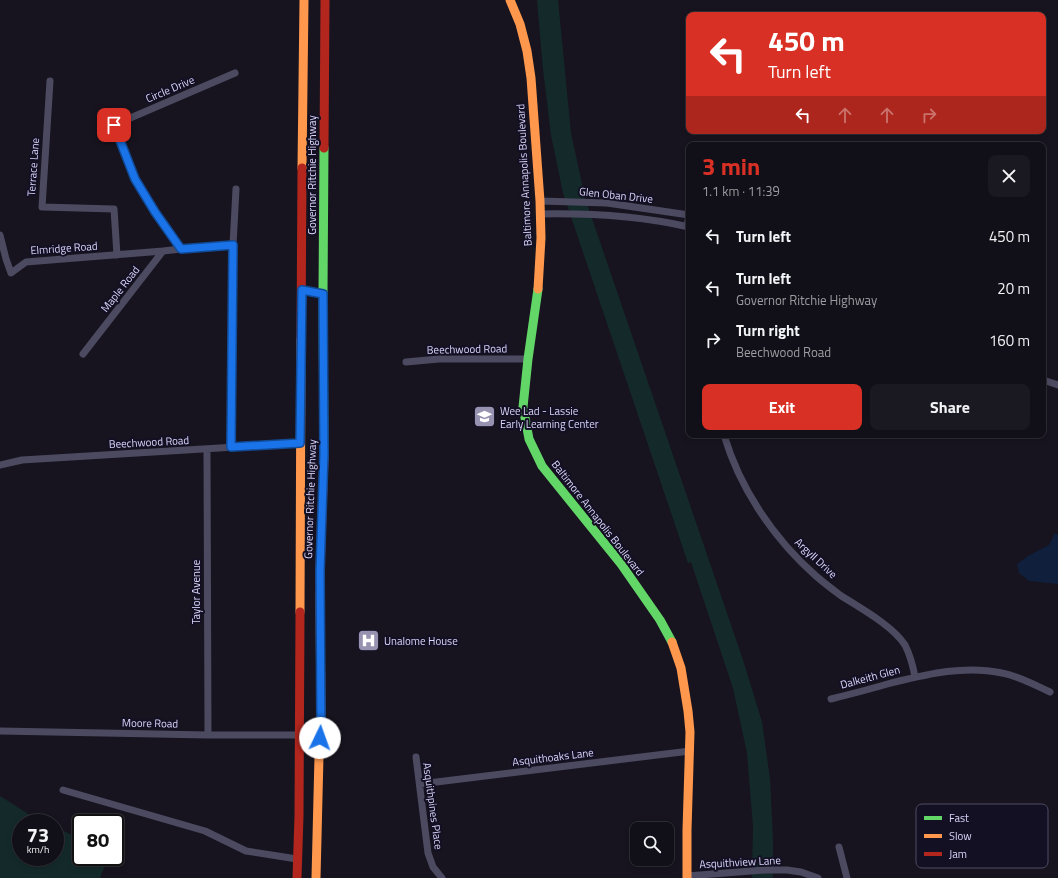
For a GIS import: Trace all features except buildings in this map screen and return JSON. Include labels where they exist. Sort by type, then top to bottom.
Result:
[{"type":"main road","name":"Governor Ritchie Highway","points":[[304,0],[312,292],[324,454],[320,571],[321,728],[316,878]]},
{"type":"main road","name":"Governor Ritchie Highway","points":[[297,878],[300,443],[312,292],[325,0]]},
{"type":"main road","name":"Baltimore Annapolis Boulevard","points":[[510,0],[520,24],[527,51],[530,71],[540,201],[541,238],[538,294],[528,359],[523,407],[529,439],[542,466],[621,564],[660,620],[671,640],[684,686],[690,732],[687,877]]},
{"type":"main road","points":[[298,816],[317,817]]},
{"type":"street","name":"Circle Drive","points":[[181,249],[155,212],[135,179],[114,125],[235,73]]},
{"type":"street","name":"Terrace Lane","points":[[50,81],[42,207],[114,209],[117,255]]},
{"type":"street","points":[[231,447],[233,245],[236,189]]},
{"type":"street","name":"Glen Oban Drive","points":[[540,201],[607,203],[686,215]]},
{"type":"street","points":[[643,219],[645,209]]},
{"type":"street","name":"Glen Oban Drive","points":[[540,214],[580,214],[643,219],[686,227]]},
{"type":"street","name":"Elmridge Road","points":[[0,235],[11,273],[26,262],[163,251]]},
{"type":"street","points":[[163,251],[233,245]]},
{"type":"street","name":"Maple Road","points":[[83,354],[163,251]]},
{"type":"street","name":"Beechwood Road","points":[[406,362],[439,359],[528,359]]},
{"type":"street","points":[[1046,381],[1058,385]]},
{"type":"street","name":"Argyll Drive","points":[[725,438],[730,454],[754,503],[782,542],[803,564],[839,594],[895,632],[905,645],[912,661],[915,677]]},
{"type":"street","name":"Beechwood Road","points":[[0,465],[22,460],[207,450],[300,443]]},
{"type":"street","name":"Taylor Avenue","points":[[207,450],[208,735]]},
{"type":"street","name":"Dalkeith Glen","points":[[831,699],[915,677],[946,671],[975,669],[1010,675],[1050,692]]},
{"type":"street","name":"Moore Road","points":[[0,731],[208,735],[299,735]]},
{"type":"street","name":"Asquithoaks Lane","points":[[420,784],[690,751]]},
{"type":"street","name":"Asquithpines Place","points":[[416,757],[428,853],[433,867],[442,878]]},
{"type":"street","points":[[63,790],[205,832],[246,851],[297,859]]},
{"type":"street","points":[[839,847],[847,878]]},
{"type":"street","name":"Asquithview Lane","points":[[687,877],[764,870],[787,870],[801,872],[818,878]]},
{"type":"green space","points":[[537,0],[558,0],[571,133],[585,198],[743,660],[762,722],[770,779],[773,878],[752,878],[753,826],[747,753],[733,688],[691,562],[688,563],[563,193],[551,135]]},
{"type":"green space","points":[[0,796],[28,814],[12,814],[12,866],[64,866],[64,831],[72,835],[72,866],[105,866],[100,877],[102,878],[0,878]]},
{"type":"water","points":[[1055,533],[1058,535],[1058,584],[1029,581],[1019,573],[1017,564],[1028,556],[1049,545]]},
{"type":"traffic: fast","points":[[324,148],[324,459]]},
{"type":"traffic: fast","points":[[538,289],[523,407],[529,439],[542,466],[621,564],[660,620],[672,642]]},
{"type":"traffic: slow","points":[[302,168],[304,0]]},
{"type":"traffic: slow","points":[[510,0],[520,24],[527,51],[531,78],[540,201],[541,238],[538,289]]},
{"type":"traffic: slow","points":[[300,612],[301,339]]},
{"type":"traffic: slow","points":[[316,878],[321,728],[320,594]]},
{"type":"traffic: slow","points":[[672,642],[681,668],[690,732],[687,878]]},
{"type":"traffic: jam","points":[[324,148],[325,0]]},
{"type":"traffic: jam","points":[[301,339],[302,168]]},
{"type":"traffic: jam","points":[[320,594],[324,459]]},
{"type":"traffic: jam","points":[[297,878],[299,816],[300,612]]},
{"type":"place","name":"Wee Lad - Lassie Early Learning Center","points":[[485,417]]},
{"type":"place","name":"Unalome House","points":[[369,641]]},
{"type":"route","points":[[114,125],[135,179],[155,212],[181,249],[233,245],[231,447],[300,443],[302,290],[323,294],[324,454],[320,571],[320,738]]}]
